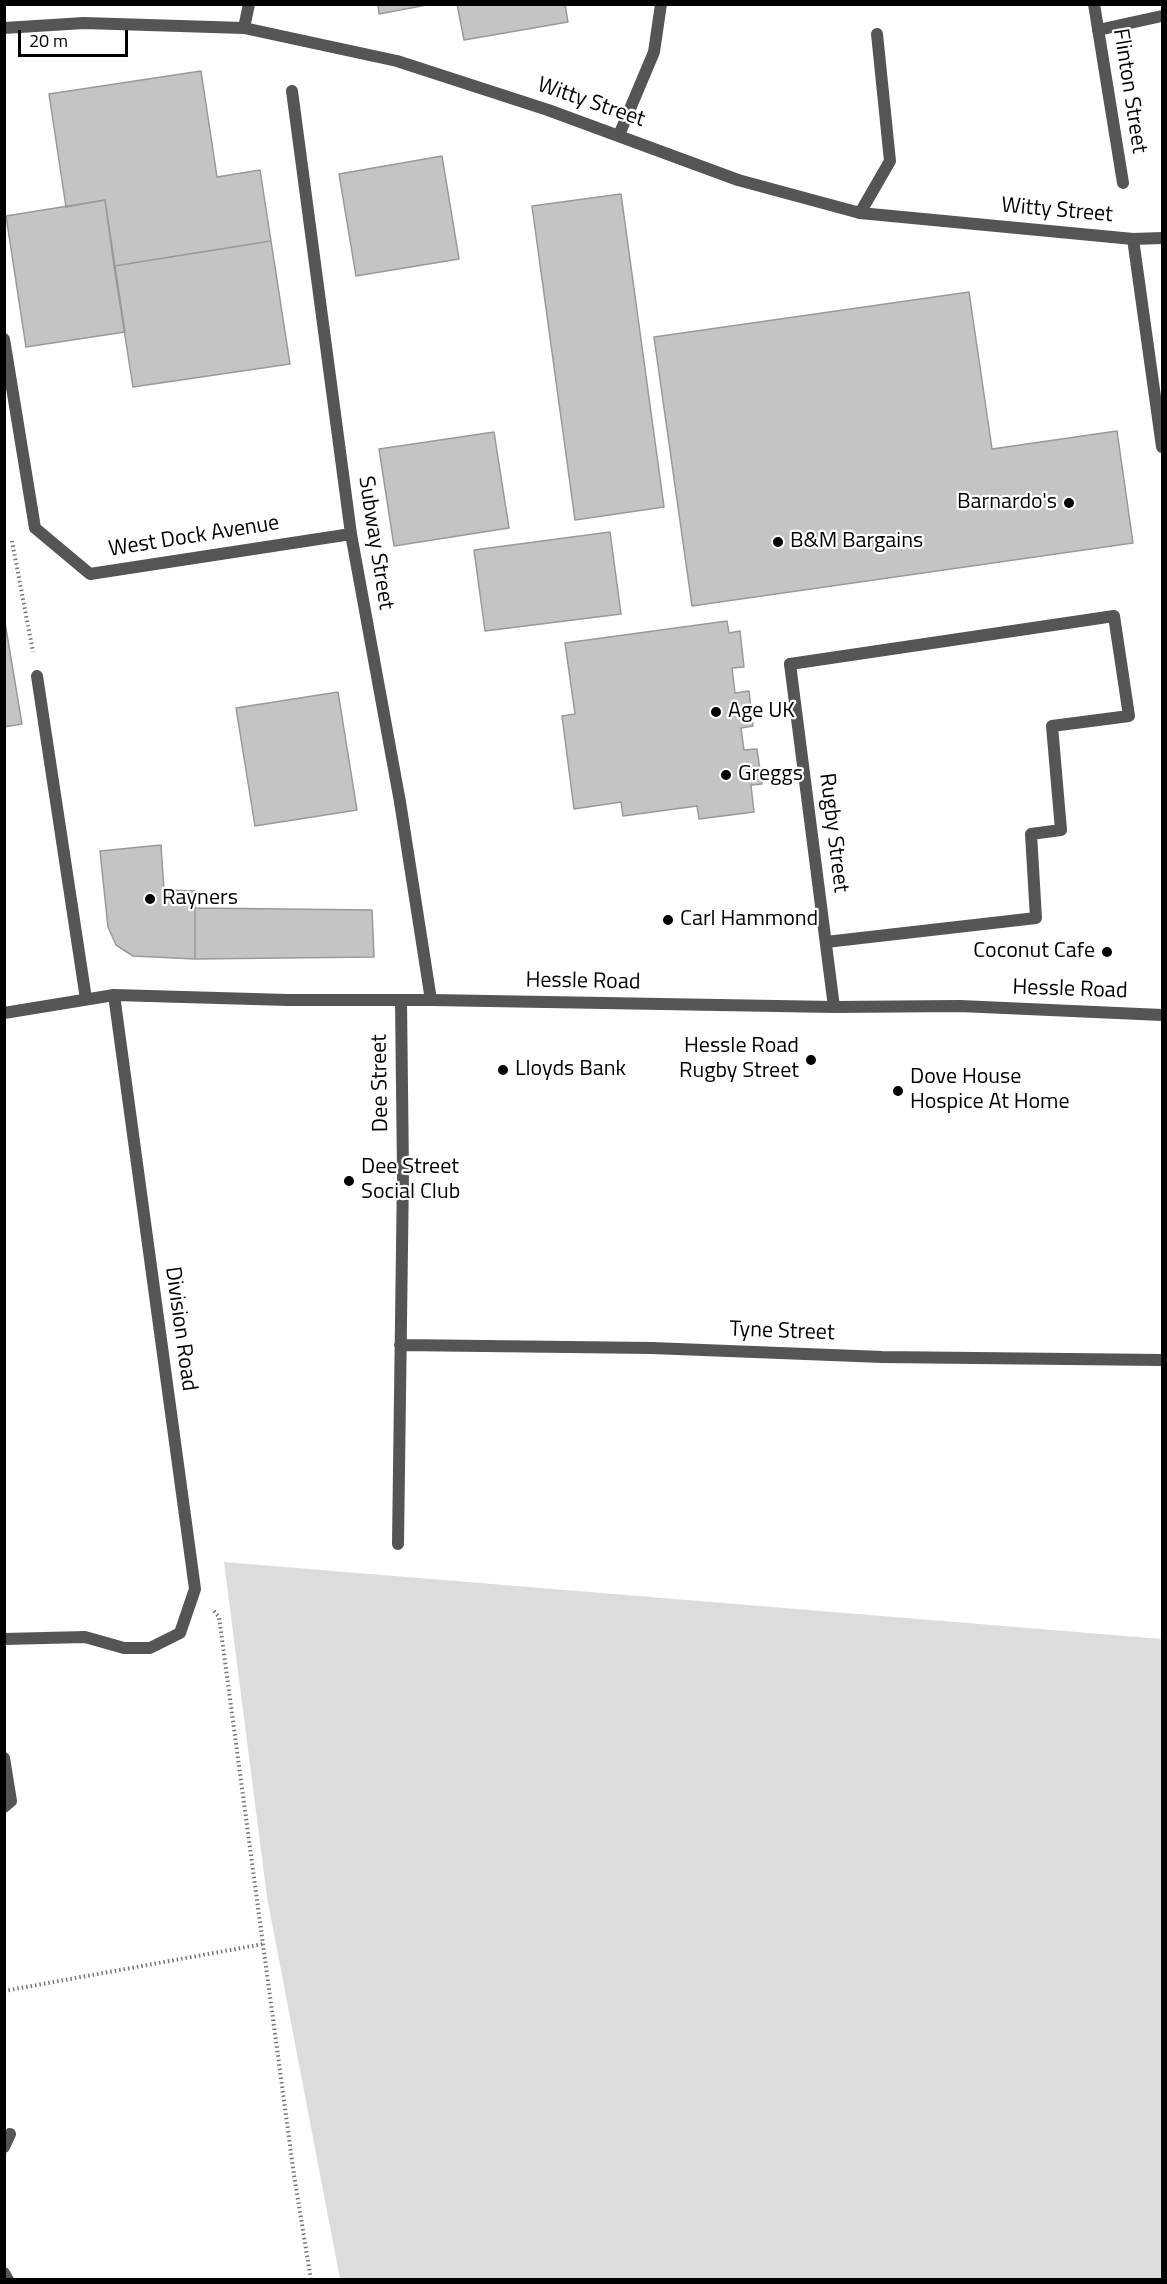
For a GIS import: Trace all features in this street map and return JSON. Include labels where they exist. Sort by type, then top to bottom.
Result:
[{"type":"street","points":[[244,28],[249,4]]},
{"type":"street","points":[[619,135],[654,52],[661,4]]},
{"type":"street","name":"Flinton Street","points":[[1094,4],[1123,183]]},
{"type":"street","points":[[1098,30],[1162,16]]},
{"type":"street","name":"Witty Street","points":[[4,28],[84,23],[244,28],[396,61],[619,135],[738,180],[860,213],[1133,239],[1162,238]]},
{"type":"street","points":[[860,213],[890,161],[877,34]]},
{"type":"street","name":"Subway Street","points":[[292,91],[351,534],[400,802],[431,1000]]},
{"type":"street","points":[[1133,239],[1162,447]]},
{"type":"street","points":[[4,339],[35,528]]},
{"type":"street","name":"West Dock Avenue","points":[[35,528],[90,574],[351,534]]},
{"type":"street","name":"Rugby Street","points":[[826,942],[1036,918],[1031,834],[1061,830],[1052,726],[1129,716],[1114,616],[790,664],[834,1007]]},
{"type":"street","points":[[37,676],[86,999]]},
{"type":"street","name":"Hessle Road","points":[[4,1013],[114,995],[834,1007],[960,1006],[1162,1014]]},
{"type":"street","name":"Division Road","points":[[4,1639],[85,1637],[124,1648],[150,1648],[180,1633],[195,1589],[114,995]]},
{"type":"street","name":"Dee Street","points":[[398,1544],[403,1173],[401,1001]]},
{"type":"street","name":"Tyne Street","points":[[400,1345],[652,1348],[882,1358],[1162,1360]]},
{"type":"street","points":[[4,1758],[11,1801],[4,1807]]},
{"type":"street","points":[[4,2147],[10,2134]]},
{"type":"street","points":[[4,2273],[8,2280]]},
{"type":"path","points":[[35,528],[11,538],[37,676]]},
{"type":"path","points":[[195,1589],[219,1617],[294,2175],[311,2280]]},
{"type":"path","points":[[4,1990],[263,1944]]},
{"type":"shaded area","points":[[224,1562],[1162,1639],[1162,2279],[340,2279],[267,1897]]},
{"type":"building","points":[[378,4],[432,4],[379,14]]},
{"type":"building","points":[[457,4],[565,4],[568,22],[464,40]]},
{"type":"building","points":[[201,71],[217,177],[260,170],[271,241],[114,266],[105,200],[66,207],[49,94]]},
{"type":"building","points":[[442,156],[459,259],[356,276],[339,174]]},
{"type":"building","points":[[621,194],[664,507],[575,520],[532,206]]},
{"type":"building","points":[[105,200],[125,332],[26,347],[6,216]]},
{"type":"building","points":[[271,241],[290,364],[133,387],[114,266]]},
{"type":"building","points":[[969,292],[992,449],[1117,431],[1133,543],[692,606],[654,337]]},
{"type":"building","points":[[494,432],[509,528],[394,546],[379,449]]},
{"type":"building","points":[[610,532],[621,614],[485,631],[474,550]]},
{"type":"building","points":[[4,616],[22,724],[4,727]]},
{"type":"building","points":[[727,621],[729,633],[740,631],[744,667],[732,668],[735,693],[749,691],[753,726],[741,728],[744,750],[757,749],[762,784],[751,785],[754,812],[699,819],[697,806],[623,816],[621,802],[574,809],[562,716],[575,714],[565,643]]},
{"type":"building","points":[[338,692],[357,810],[255,826],[236,708]]},
{"type":"building","name":"Rayners","points":[[161,845],[164,890],[195,891],[195,959],[133,956],[116,945],[108,927],[100,851]]},
{"type":"building","points":[[195,908],[372,910],[374,957],[195,959]]},
{"type":"place","name":"Barnardo's","points":[[1069,503]]},
{"type":"place","name":"B&M Bargains","points":[[778,542]]},
{"type":"place","name":"Age UK","points":[[716,712]]},
{"type":"place","name":"Greggs","points":[[726,775]]},
{"type":"place","name":"Rayners","points":[[150,899]]},
{"type":"place","name":"Carl Hammond","points":[[668,920]]},
{"type":"place","name":"Coconut Cafe","points":[[1107,952]]},
{"type":"place","name":"Hessle Road Rugby Street","points":[[811,1060]]},
{"type":"place","name":"Lloyds Bank","points":[[503,1070]]},
{"type":"place","name":"Dove House Hospice At Home","points":[[898,1091]]},
{"type":"place","name":"Dee Street Social Club","points":[[349,1181]]}]
